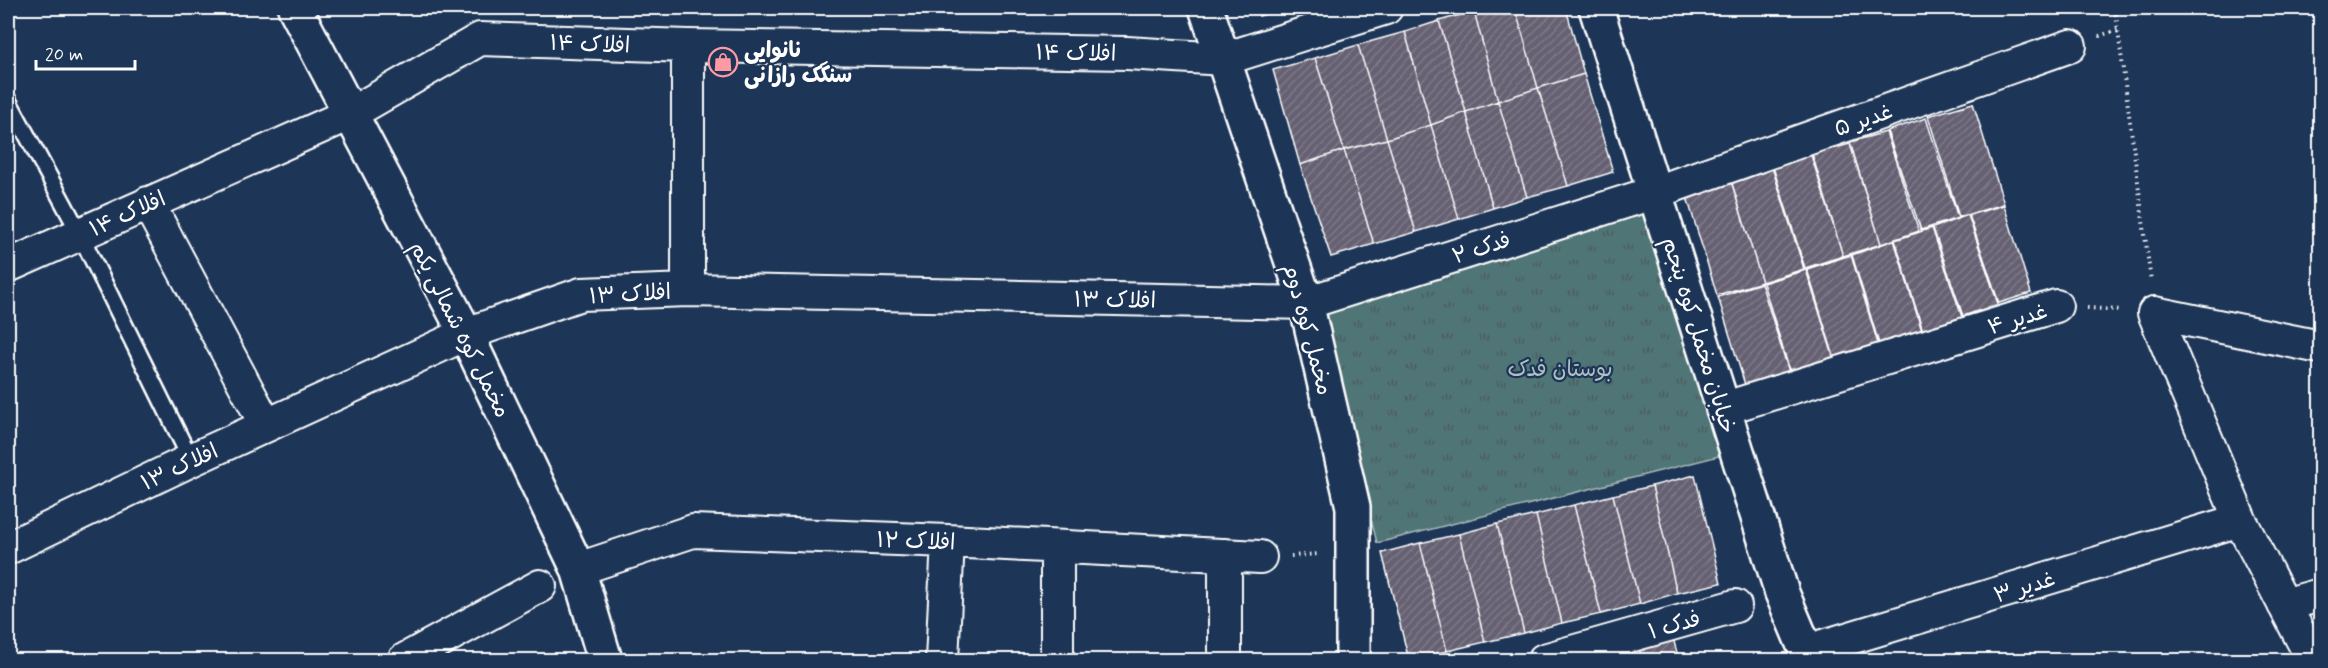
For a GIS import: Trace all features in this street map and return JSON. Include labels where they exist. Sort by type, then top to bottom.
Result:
[{"type":"street","name":"مخمل کوه شمالی‌ یکم","points":[[296,8],[466,334],[578,569],[605,660]]},
{"type":"street","name":"مخمل کوه دوم","points":[[1206,8],[1306,303],[1353,507],[1353,660]]},
{"type":"street","points":[[1224,58],[1386,8]]},
{"type":"street","name":"خیابان مخمل کوه پنجم","points":[[1596,8],[1782,593],[1808,656]]},
{"type":"street","name":"افلاک ۱۴","points":[[8,266],[350,114],[480,39],[688,46],[1127,53],[1224,58]]},
{"type":"street","points":[[688,46],[688,290]]},
{"type":"street","name":"غدیر ۵","points":[[1656,192],[2070,46]]},
{"type":"street","name":"فدک ۲","points":[[1306,303],[1656,192]]},
{"type":"street","points":[[148,203],[266,425]]},
{"type":"street","name":"افلاک ۱۳","points":[[8,548],[191,460],[466,334],[581,294],[688,290],[1306,303]]},
{"type":"street","name":"غدیر ۴","points":[[1722,409],[2056,306]]},
{"type":"street","points":[[2154,313],[2320,347]]},
{"type":"street","points":[[2154,313],[2240,520],[2313,660]]},
{"type":"street","name":"غدیر ۳","points":[[1808,656],[2240,520]]},
{"type":"street","name":"افلاک ۱۲","points":[[578,569],[693,531],[1260,557]]},
{"type":"street","points":[[942,660],[948,541]]},
{"type":"street","points":[[1057,660],[1058,547]]},
{"type":"street","points":[[1225,555],[1225,660]]},
{"type":"street","points":[[404,660],[540,586]]},
{"type":"street","points":[[2284,604],[2320,595]]},
{"type":"street","name":"فدک ۱","points":[[1544,660],[1735,606]]},
{"type":"lane","points":[[8,100],[80,234],[191,460]]},
{"type":"path","points":[[2115,8],[2120,29],[2154,313]]},
{"type":"path","name":"غدیر ۴","points":[[2056,306],[2154,313]]},
{"type":"path","points":[[1260,557],[1354,553]]},
{"type":"green space","name":"بوستان فدک","points":[[1644,211],[1719,456],[1377,543],[1320,312]]},
{"type":"building","points":[[1257,8],[1285,8],[1259,16]]},
{"type":"building","points":[[1485,8],[1515,8],[1538,88],[1498,101],[1474,11]]},
{"type":"building","points":[[1515,8],[1566,8],[1584,74],[1538,88]]},
{"type":"building","points":[[1474,11],[1498,101],[1466,112],[1439,21]]},
{"type":"building","points":[[1439,21],[1466,112],[1431,125],[1405,32]]},
{"type":"building","points":[[1405,32],[1431,125],[1387,139],[1358,45]]},
{"type":"building","points":[[1358,45],[1387,139],[1344,150],[1315,58]]},
{"type":"building","points":[[1315,58],[1344,150],[1300,165],[1273,70]]},
{"type":"building","points":[[1584,74],[1613,172],[1568,186],[1538,88]]},
{"type":"building","points":[[1538,88],[1568,186],[1527,197],[1498,101]]},
{"type":"building","points":[[1498,101],[1527,197],[1493,208],[1466,112]]},
{"type":"building","points":[[1973,103],[2004,204],[1959,217],[1928,116]]},
{"type":"building","points":[[1466,112],[1493,208],[1459,219],[1431,125]]},
{"type":"building","points":[[1926,118],[1958,218],[1921,230],[1887,131]]},
{"type":"building","points":[[1431,125],[1459,219],[1416,232],[1387,139]]},
{"type":"building","points":[[1886,132],[1919,231],[1881,244],[1850,142]]},
{"type":"building","points":[[1387,139],[1416,232],[1374,244],[1344,150]]},
{"type":"building","points":[[1850,144],[1881,244],[1843,256],[1812,154]]},
{"type":"building","points":[[1344,150],[1374,244],[1331,257],[1300,165]]},
{"type":"building","points":[[1811,155],[1843,256],[1805,268],[1773,167]]},
{"type":"building","points":[[1772,167],[1804,269],[1762,282],[1731,181]]},
{"type":"building","points":[[1731,180],[1762,282],[1717,295],[1686,194]]},
{"type":"building","points":[[2004,205],[2031,293],[1999,303],[1969,215]]},
{"type":"building","points":[[1968,215],[1998,304],[1963,316],[1933,228]]},
{"type":"building","points":[[1932,228],[1962,317],[1923,331],[1895,240]]},
{"type":"building","points":[[1894,240],[1922,331],[1880,347],[1852,255]]},
{"type":"building","points":[[1851,255],[1879,347],[1835,360],[1807,269]]},
{"type":"building","points":[[1806,270],[1835,362],[1791,375],[1763,283]]},
{"type":"building","points":[[1761,283],[1790,375],[1746,388],[1718,297]]},
{"type":"building","points":[[1695,475],[1721,583],[1677,593],[1652,486]]},
{"type":"building","points":[[1652,486],[1677,593],[1640,604],[1613,495]]},
{"type":"building","points":[[1613,495],[1640,604],[1601,614],[1574,505]]},
{"type":"building","points":[[1574,505],[1601,614],[1562,623],[1536,515]]},
{"type":"building","points":[[1536,515],[1562,623],[1524,633],[1497,524]]},
{"type":"building","points":[[1497,524],[1524,633],[1485,642],[1459,534]]},
{"type":"building","points":[[1459,534],[1485,642],[1447,651],[1420,543]]},
{"type":"building","points":[[1420,543],[1447,651],[1409,660],[1382,553]]},
{"type":"building","points":[[1673,638],[1679,660],[1642,660],[1639,647]]},
{"type":"place","name":"نانوایی سنگک رازانی","points":[[723,62]]}]
